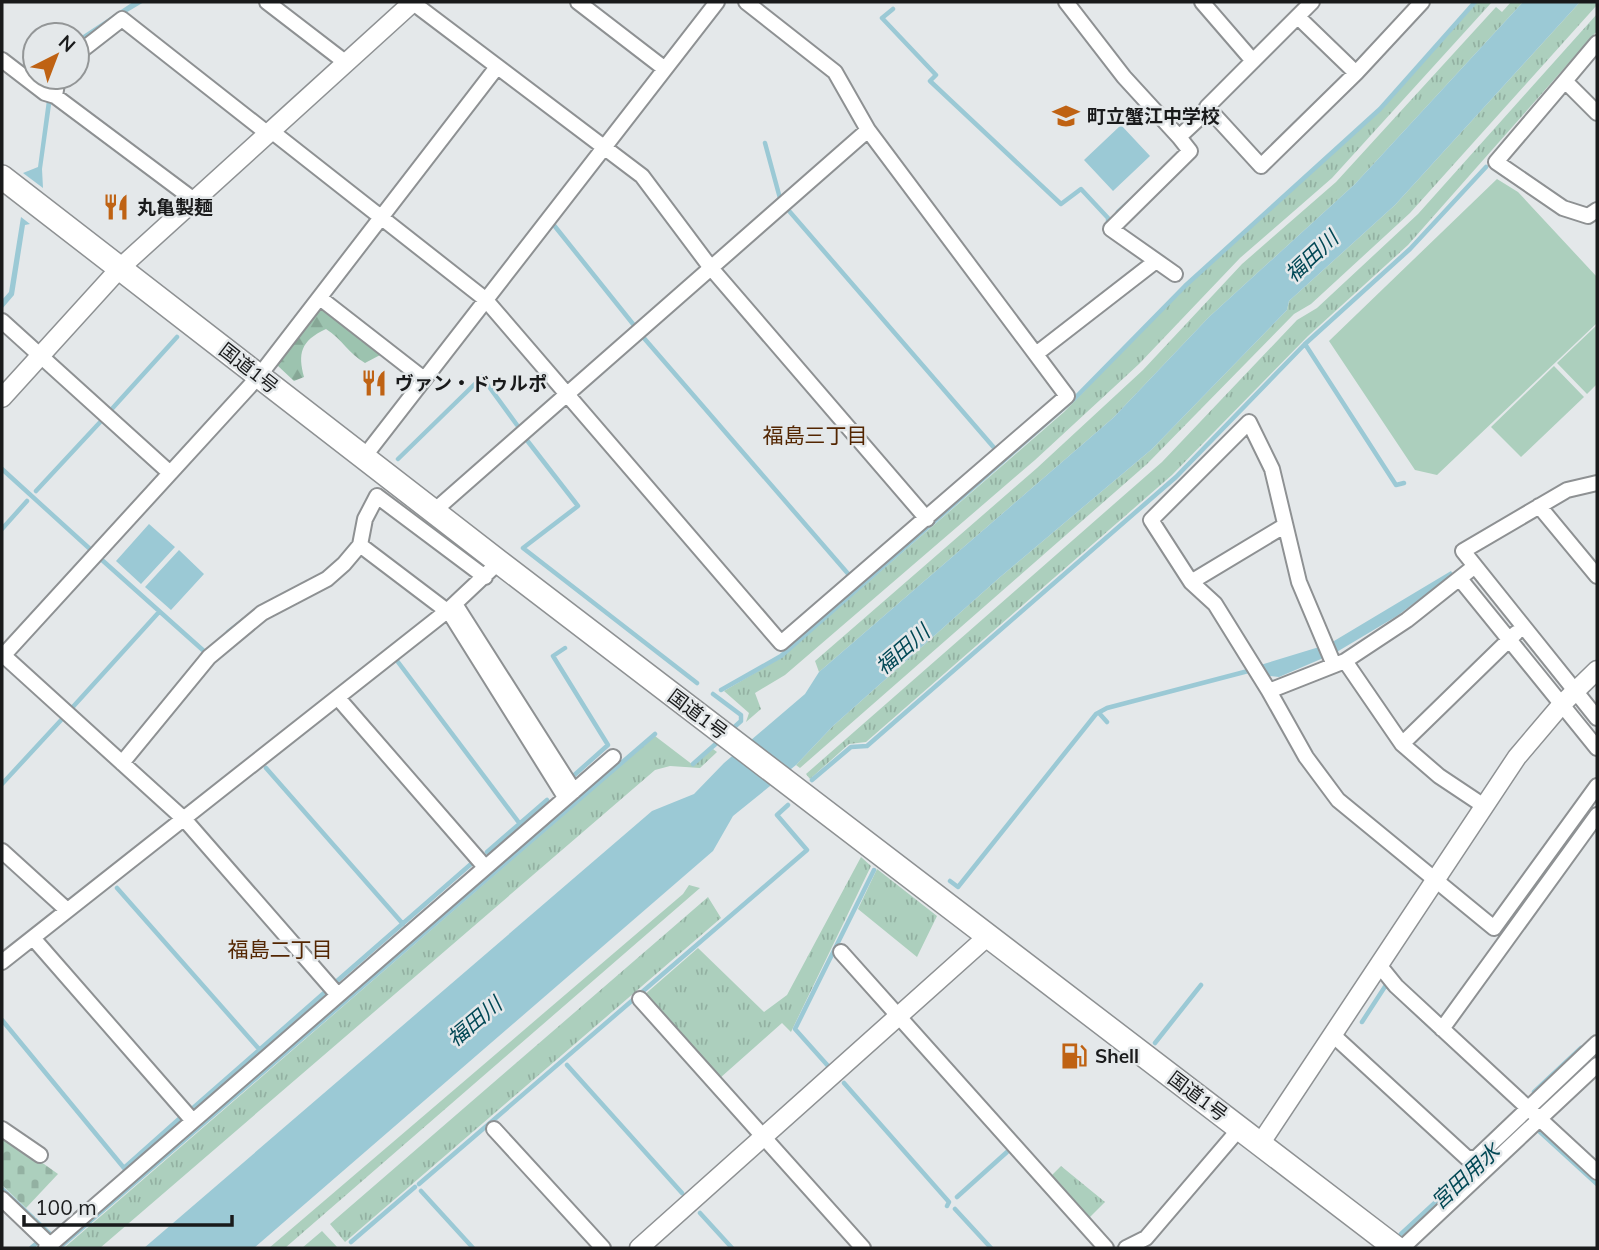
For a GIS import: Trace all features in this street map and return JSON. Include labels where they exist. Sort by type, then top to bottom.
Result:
[{"type":"highway","name":"国道1号","points":[[2,177],[434,511],[492,570],[714,726],[1390,1246]]},
{"type":"street","points":[[267,2],[345,62]]},
{"type":"street","points":[[2,398],[121,267],[412,2],[642,176],[711,268],[927,519]]},
{"type":"street","points":[[578,2],[665,69]]},
{"type":"street","points":[[364,457],[717,2]]},
{"type":"street","points":[[91,43],[122,19],[485,299],[781,643],[1068,396],[868,130],[835,72],[746,2]]},
{"type":"street","points":[[1066,2],[1124,77],[1190,151],[1111,229],[1175,274]]},
{"type":"street","points":[[1202,2],[1253,61]]},
{"type":"street","points":[[1179,137],[1312,2]]},
{"type":"street","points":[[1209,109],[1261,166],[1356,73],[1422,2]]},
{"type":"street","points":[[1298,17],[1356,73]]},
{"type":"street","points":[[1597,43],[1496,162],[1563,208],[1588,216],[1597,210]]},
{"type":"street","points":[[2,60],[194,200]]},
{"type":"street","points":[[337,994],[185,820],[2,655],[259,376],[497,67]]},
{"type":"street","points":[[1565,81],[1597,113]]},
{"type":"street","points":[[434,511],[868,130]]},
{"type":"street","points":[[1036,354],[1156,261]]},
{"type":"street","points":[[320,298],[424,379]]},
{"type":"street","points":[[2,321],[170,473]]},
{"type":"street","points":[[1484,806],[1439,776],[1402,744],[1336,662],[1299,582],[1272,469],[1249,422],[1151,520],[1191,582],[1215,604],[1267,687],[1306,758],[1338,800],[1494,928],[1597,786]]},
{"type":"street","points":[[1597,483],[1567,490],[1463,551],[1597,718]]},
{"type":"street","points":[[2,962],[338,698],[450,608],[492,570],[377,496],[365,519],[360,545],[337,571],[262,613],[209,657],[122,763]]},
{"type":"street","points":[[1539,506],[1597,576]]},
{"type":"street","points":[[1191,582],[1284,526]]},
{"type":"street","points":[[360,545],[450,608],[569,794]]},
{"type":"street","points":[[1267,687],[1336,662],[1407,620],[1475,566]]},
{"type":"street","points":[[1460,579],[1597,748]]},
{"type":"street","points":[[1402,744],[1524,627]]},
{"type":"street","points":[[1260,1144],[1517,757],[1562,704],[1597,670]]},
{"type":"street","points":[[338,698],[485,867]]},
{"type":"street","points":[[2,1199],[48,1247],[612,757]]},
{"type":"street","points":[[1442,1029],[1597,815]]},
{"type":"street","points":[[2,851],[67,910]]},
{"type":"street","points":[[639,1248],[988,936]]},
{"type":"street","points":[[33,938],[192,1121]]},
{"type":"street","points":[[841,951],[1106,1248]]},
{"type":"street","points":[[1380,965],[1396,986],[1597,1172]]},
{"type":"street","points":[[639,999],[863,1248]]},
{"type":"street","points":[[1333,1035],[1467,1158],[1476,1158],[1597,1043]]},
{"type":"street","points":[[1390,1246],[1540,1118],[1597,1065]]},
{"type":"street","points":[[1126,1248],[1146,1238],[1240,1128]]},
{"type":"street","points":[[2,1129],[40,1155]]},
{"type":"street","points":[[494,1129],[603,1248]]},
{"type":"green space","points":[[1477,2],[1492,2],[1332,178],[1240,258],[1139,364],[1035,460],[785,675],[755,693],[761,709],[746,722],[749,713],[724,691],[782,657],[1064,412],[1188,284],[1381,110]]},
{"type":"green space","points":[[1511,2],[1523,2],[1355,184],[1209,317],[1113,418],[819,672],[815,661],[1037,468],[1143,370],[1242,264],[1336,182],[1496,7],[1502,12]]},
{"type":"green space","points":[[1580,2],[1597,2],[1597,5],[1410,213],[1311,304],[1294,314],[1147,464],[800,768],[796,765],[833,726],[999,578],[1152,449],[1287,310],[1289,301],[1395,205]]},
{"type":"green space","points":[[1597,14],[1597,31],[1408,245],[1308,336],[1172,475],[866,742],[849,744],[810,779],[806,774],[1162,462],[1297,320],[1317,308],[1418,214]]},
{"type":"green space","points":[[1497,179],[1518,192],[1597,277],[1597,323],[1437,475],[1415,470],[1329,341]]},
{"type":"green space","points":[[322,307],[382,354],[365,363],[326,329],[306,343],[301,355],[304,377],[294,381],[277,365]]},
{"type":"green space","points":[[1597,325],[1597,384],[1587,394],[1557,363]]},
{"type":"green space","points":[[1554,366],[1584,397],[1521,457],[1491,427]]},
{"type":"green space","points":[[655,736],[693,765],[713,749],[717,752],[700,768],[670,766],[655,770],[100,1248],[64,1248]]},
{"type":"green space","points":[[861,857],[871,866],[791,1032],[782,1023],[720,1078],[643,996],[698,948],[764,1012],[787,995]]},
{"type":"green space","points":[[877,869],[937,916],[917,957],[858,909]]},
{"type":"green space","points":[[689,885],[700,888],[285,1248],[269,1248],[683,894]]},
{"type":"green space","points":[[708,897],[721,918],[345,1242],[330,1224]]},
{"type":"green space","points":[[2,1134],[58,1174],[26,1208],[2,1185]]},
{"type":"green space","points":[[1061,1166],[1105,1202],[1089,1218],[1051,1176]]},
{"type":"green space","points":[[322,1231],[338,1248],[302,1248]]},
{"type":"water","points":[[133,2],[144,2],[91,34],[91,30]]},
{"type":"water","name":"福田川","points":[[1523,2],[1580,2],[1395,205],[1289,301],[1287,310],[1152,449],[999,578],[833,726],[796,765],[733,816],[713,851],[254,1248],[144,1248],[652,811],[694,794],[724,763],[805,694],[819,672],[1113,418],[1209,317],[1355,184]]},
{"type":"water","points":[[48,91],[53,91],[42,169],[43,188],[23,173],[38,167]]},
{"type":"water","points":[[1121,125],[1150,156],[1113,191],[1084,160]]},
{"type":"water","points":[[21,217],[30,224],[25,225],[14,295],[2,309],[2,300],[9,292]]},
{"type":"water","points":[[149,524],[175,547],[141,584],[116,561]]},
{"type":"water","points":[[179,550],[204,574],[171,610],[145,587]]},
{"type":"water","points":[[1451,571],[1453,574],[1397,616],[1335,653],[1279,677],[1250,674],[1247,669],[1329,644]]},
{"type":"waterway","points":[[721,690],[781,656],[1075,398],[1185,286],[1380,109],[1475,2]]},
{"type":"waterway","points":[[893,9],[882,18],[936,75],[930,81],[1061,204],[1081,189],[1108,218],[1108,229]]},
{"type":"waterway","points":[[765,143],[781,202]]},
{"type":"waterway","points":[[812,780],[851,747],[867,746],[1176,477],[1305,344],[1410,249],[1486,167]]},
{"type":"waterway","points":[[1118,212],[1130,201]]},
{"type":"waterway","points":[[790,212],[996,450]]},
{"type":"waterway","points":[[553,224],[633,324]]},
{"type":"waterway","points":[[110,411],[177,337]]},
{"type":"waterway","points":[[643,337],[850,576]]},
{"type":"waterway","points":[[1305,344],[1396,485],[1404,483]]},
{"type":"waterway","points":[[398,459],[482,377],[517,425]]},
{"type":"waterway","points":[[36,491],[103,419]]},
{"type":"waterway","points":[[526,439],[578,506],[523,548],[697,683]]},
{"type":"waterway","points":[[2,469],[90,549]]},
{"type":"waterway","points":[[2,529],[27,501]]},
{"type":"waterway","points":[[102,560],[205,652],[208,650]]},
{"type":"waterway","points":[[71,709],[159,612]]},
{"type":"waterway","points":[[228,632],[246,618]]},
{"type":"waterway","points":[[565,648],[553,656],[608,745],[571,778]]},
{"type":"waterway","points":[[398,662],[520,824]]},
{"type":"waterway","points":[[950,881],[958,887],[1096,714],[1107,708],[1252,670]]},
{"type":"waterway","points":[[713,694],[741,715],[741,721],[731,730]]},
{"type":"waterway","points":[[1099,713],[1107,722]]},
{"type":"waterway","points":[[2,784],[63,718]]},
{"type":"waterway","points":[[59,1248],[655,734]]},
{"type":"waterway","points":[[693,764],[719,741]]},
{"type":"waterway","points":[[266,768],[403,924]]},
{"type":"waterway","points":[[487,852],[547,800]]},
{"type":"waterway","points":[[419,1184],[807,850],[777,815],[788,805]]},
{"type":"waterway","points":[[337,981],[471,864]]},
{"type":"waterway","points":[[829,1067],[795,1029],[874,870]]},
{"type":"waterway","points":[[117,888],[259,1049]]},
{"type":"waterway","points":[[1155,1043],[1201,985]]},
{"type":"waterway","points":[[1362,1022],[1386,985],[1437,1033]]},
{"type":"waterway","points":[[193,1108],[324,993]]},
{"type":"waterway","points":[[2,1020],[124,1168],[179,1119]]},
{"type":"waterway","points":[[1534,1092],[1581,1048]]},
{"type":"waterway","name":"宮田用水","points":[[1540,1106],[1597,1056]]},
{"type":"waterway","points":[[567,1065],[682,1193]]},
{"type":"waterway","points":[[844,1083],[949,1202],[947,1206]]},
{"type":"waterway","points":[[1539,1131],[1597,1184]]},
{"type":"waterway","points":[[957,1197],[1007,1152]]},
{"type":"waterway","name":"宮田用水","points":[[1401,1234],[1478,1163]]},
{"type":"waterway","points":[[351,1242],[415,1187]]},
{"type":"waterway","points":[[2,1189],[51,1235]]},
{"type":"waterway","points":[[421,1191],[473,1248]]},
{"type":"waterway","points":[[955,1209],[991,1248]]},
{"type":"waterway","points":[[700,1213],[732,1248]]},
{"type":"waterway","points":[[31,1248],[37,1243]]},
{"type":"place","name":"町立蟹江中学校","points":[[1066,116]]},
{"type":"place","name":"丸亀製麺","points":[[116,207]]},
{"type":"place","name":"ヴァン・ドゥルポ","points":[[374,383]]},
{"type":"place","name":"Shell","points":[[1074,1056]]},
{"type":"district","name":"福島三丁目","points":[[815,435]]},
{"type":"district","name":"福島二丁目","points":[[280,949]]}]
